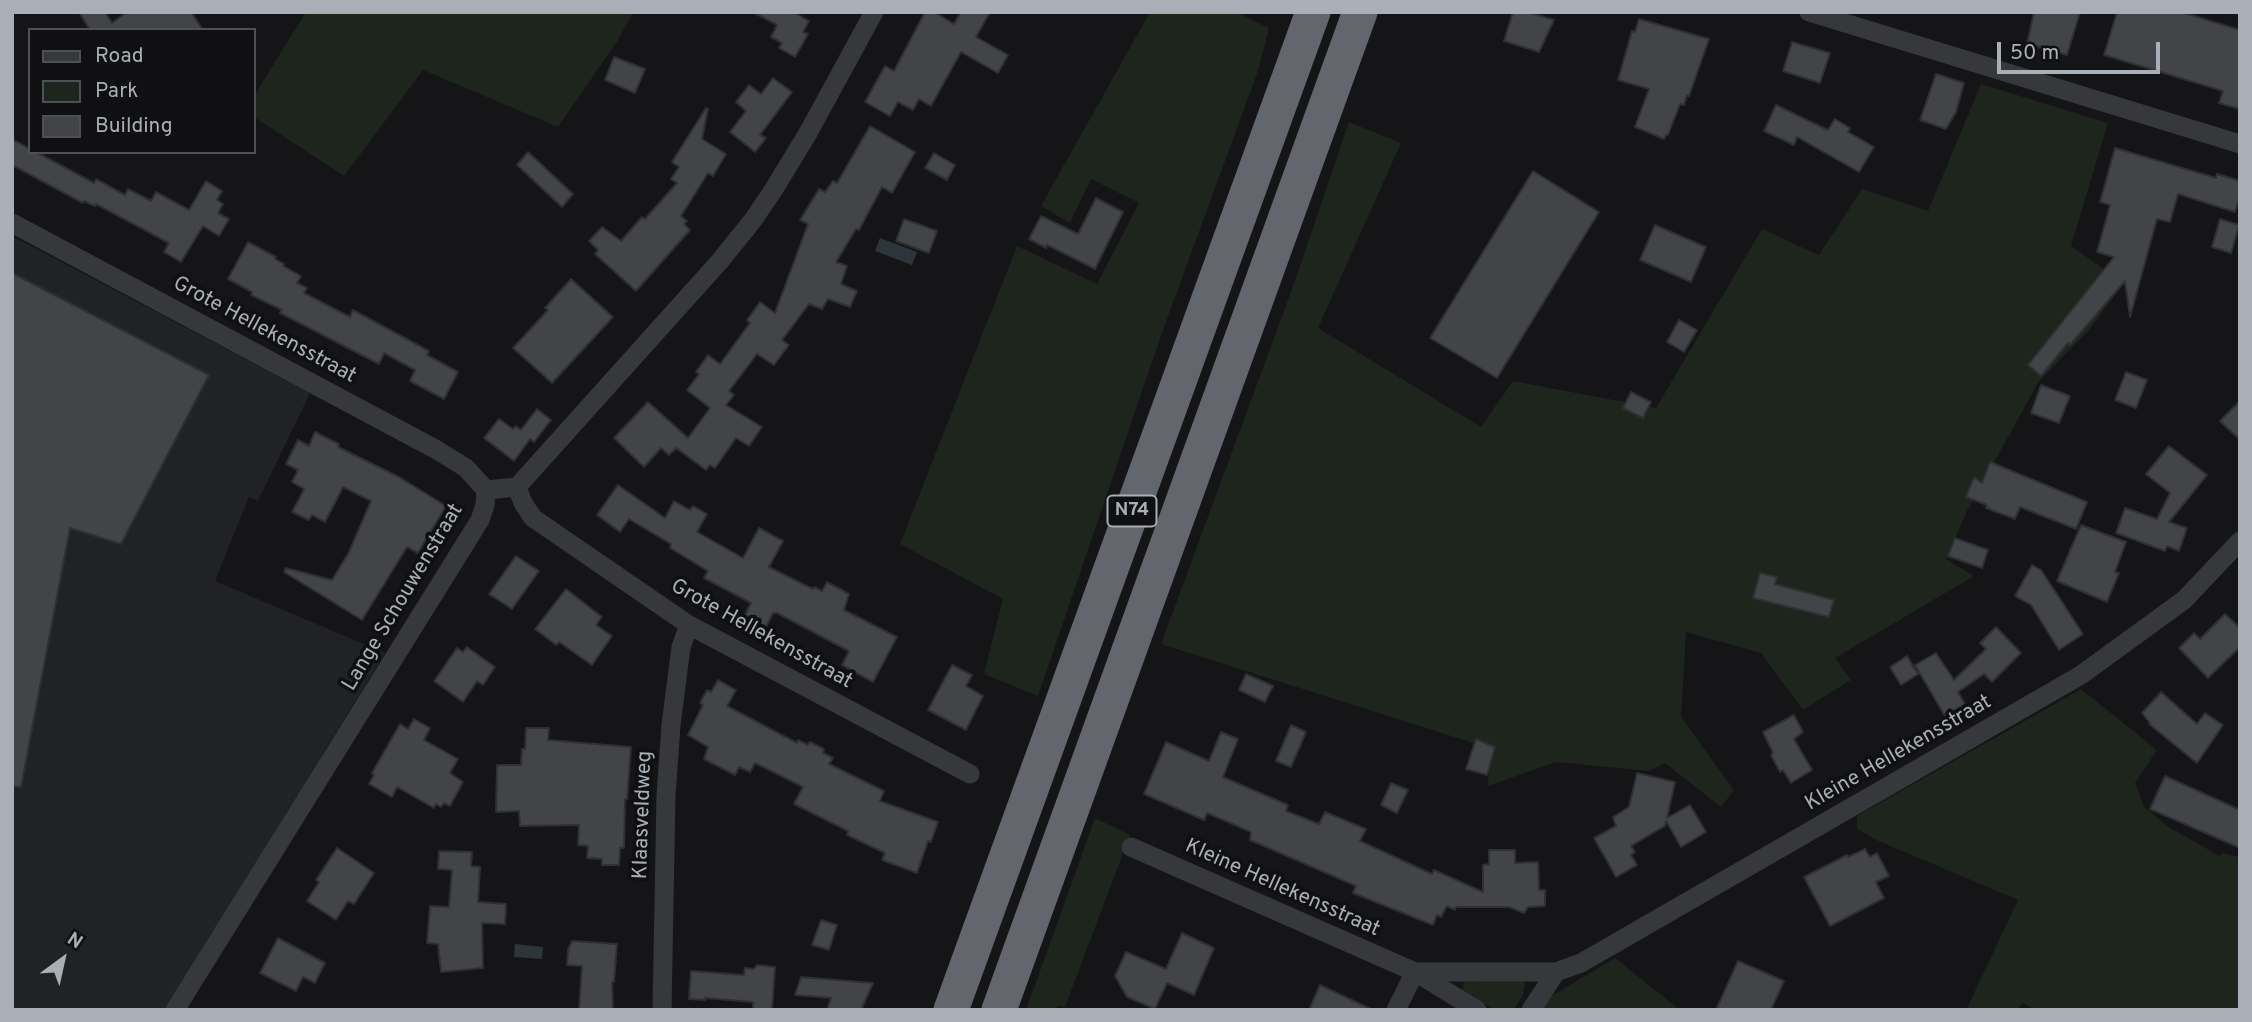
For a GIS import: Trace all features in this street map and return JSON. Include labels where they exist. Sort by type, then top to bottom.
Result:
[{"type":"highway","name":"N74","points":[[951,1010],[1313,12]]},
{"type":"highway","name":"N74","points":[[999,1010],[1360,12]]},
{"type":"street","points":[[517,488],[720,261],[753,220],[808,133],[874,12]]},
{"type":"street","points":[[1809,12],[2240,144]]},
{"type":"street","name":"Grote Hellekensstraat","points":[[12,223],[437,450],[466,468],[486,490]]},
{"type":"street","name":"Lange Schouwenstraat","points":[[176,1010],[480,520],[486,490],[517,488]]},
{"type":"street","name":"Grote Hellekensstraat","points":[[517,488],[533,518],[689,625],[970,774]]},
{"type":"street","name":"Kleine Hellekensstraat","points":[[1415,972],[1556,972],[1593,956],[2081,675],[2184,600],[2240,541]]},
{"type":"street","name":"Klaasveldweg","points":[[662,1010],[666,796],[671,725],[681,647],[689,625]]},
{"type":"street","name":"Kleine Hellekensstraat","points":[[1131,847],[1415,972],[1477,1010]]},
{"type":"street","points":[[1396,1010],[1415,972]]},
{"type":"street","points":[[1531,1010],[1556,972]]},
{"type":"shaded area","points":[[12,236],[310,393],[258,501],[249,497],[215,581],[385,653],[165,1010],[12,1010]]},
{"type":"shaded area","points":[[880,238],[917,252],[912,265],[875,251]]},
{"type":"shaded area","points":[[515,944],[543,947],[542,959],[514,957]]},
{"type":"green space","points":[[306,12],[633,12],[618,40],[558,127],[423,70],[344,176],[256,118],[256,93]]},
{"type":"green space","points":[[1150,12],[1236,12],[1269,28],[1258,71],[1163,330],[1038,696],[984,674],[1003,599],[900,544],[1017,246],[1097,284],[1139,203],[1091,179],[1070,223],[1041,206]]},
{"type":"green space","points":[[1981,84],[2108,123],[2071,246],[2124,283],[2089,330],[2039,381],[1966,513],[1946,559],[1974,576],[1835,658],[1851,680],[1803,710],[1761,653],[1686,632],[1681,717],[1734,790],[1721,807],[1665,763],[1649,771],[1556,762],[1488,786],[1489,748],[1161,644],[1291,292],[1349,122],[1401,143],[1318,328],[1481,427],[1513,381],[1656,408],[1762,229],[1819,255],[1862,189],[1928,211]]},
{"type":"green space","points":[[2081,689],[2157,750],[2135,783],[2144,807],[2170,828],[2220,856],[2221,853],[2240,857],[2240,1010],[2037,1010],[2022,1003],[2018,1010],[1966,1010],[2018,900],[1874,839],[1857,829],[1857,816]]},
{"type":"green space","points":[[1095,818],[1130,835],[1065,1007],[1058,1005],[1056,1010],[1026,1010]]},
{"type":"green space","points":[[1615,958],[1680,1010],[1535,1010],[1543,1001]]},
{"type":"green space","points":[[1520,979],[1525,983],[1523,995],[1513,1010],[1495,1010],[1462,991],[1464,982]]},
{"type":"building","points":[[79,12],[105,12],[112,23],[127,12],[191,12],[202,28],[89,28]]},
{"type":"building","points":[[753,12],[793,12],[809,21],[803,32],[808,34],[795,57],[779,48],[782,43],[771,37],[777,25]]},
{"type":"building","points":[[925,12],[934,12],[954,24],[961,12],[990,12],[976,37],[1008,55],[998,73],[961,52],[931,106],[919,99],[913,110],[898,102],[890,116],[865,102],[885,66],[894,71]]},
{"type":"building","points":[[1513,12],[1527,12],[1554,20],[1539,52],[1504,41]]},
{"type":"building","points":[[2034,12],[2080,12],[2067,55],[2027,44]]},
{"type":"building","points":[[2117,12],[2181,12],[2240,30],[2240,109],[2219,103],[2223,91],[2104,55]]},
{"type":"building","points":[[1639,19],[1709,39],[1689,96],[1687,95],[1684,105],[1680,104],[1664,139],[1635,127],[1649,89],[1618,80],[1632,31],[1635,32]]},
{"type":"building","points":[[1792,42],[1830,53],[1820,83],[1783,71]]},
{"type":"building","points":[[614,57],[645,69],[635,93],[605,80]]},
{"type":"building","points":[[1936,74],[1964,83],[1956,112],[1946,129],[1920,120]]},
{"type":"building","points":[[773,78],[792,92],[760,135],[766,138],[755,152],[730,132],[746,111],[736,102],[749,85],[761,94]]},
{"type":"building","points":[[1776,105],[1828,130],[1835,119],[1850,128],[1848,132],[1874,147],[1859,172],[1797,137],[1794,145],[1764,131]]},
{"type":"building","points":[[706,108],[708,109],[702,139],[726,154],[713,176],[708,173],[681,216],[687,221],[684,224],[690,230],[636,291],[595,254],[598,250],[589,241],[602,227],[621,241],[677,183],[671,179],[679,167],[672,162]]},
{"type":"building","points":[[870,126],[915,152],[892,193],[882,187],[859,230],[856,229],[836,262],[847,266],[841,284],[857,291],[850,307],[828,299],[822,309],[809,304],[782,340],[789,345],[774,365],[757,354],[729,391],[734,395],[726,405],[762,427],[749,446],[736,438],[715,468],[710,465],[706,470],[676,448],[669,455],[661,448],[644,467],[614,438],[648,402],[688,438],[710,408],[687,390],[699,374],[696,372],[708,355],[720,364],[750,323],[747,320],[760,302],[775,313],[808,224],[800,220],[819,189],[825,192],[833,181],[837,183]]},
{"type":"building","points":[[12,139],[28,148],[28,154],[40,154],[94,183],[96,179],[125,195],[128,189],[151,201],[156,192],[189,210],[206,181],[222,191],[217,200],[223,204],[218,213],[229,219],[219,236],[203,226],[181,262],[164,252],[169,243],[96,204],[83,203],[12,165]]},
{"type":"building","points":[[2115,148],[2216,178],[2217,174],[2240,181],[2240,196],[2235,212],[2178,194],[2170,222],[2157,219],[2130,317],[2125,281],[2041,376],[2028,365],[2114,257],[2097,252],[2110,205],[2100,202]]},
{"type":"building","points":[[528,152],[573,194],[562,207],[517,165]]},
{"type":"building","points":[[934,153],[955,165],[947,180],[925,168]]},
{"type":"building","points":[[1533,171],[1599,212],[1497,378],[1430,338]]},
{"type":"building","points":[[1096,198],[1123,212],[1095,269],[1029,239],[1041,216],[1078,234]]},
{"type":"building","points":[[904,219],[937,231],[929,253],[896,241]]},
{"type":"building","points":[[2220,219],[2239,225],[2231,253],[2212,247]]},
{"type":"building","points":[[1655,225],[1706,247],[1691,282],[1640,260]]},
{"type":"building","points":[[248,242],[276,257],[283,266],[301,276],[297,283],[307,288],[304,293],[350,317],[353,310],[429,351],[427,355],[458,372],[444,399],[410,381],[415,370],[384,353],[379,364],[280,313],[282,310],[251,295],[252,292],[228,279]]},
{"type":"building","points":[[12,273],[209,375],[121,544],[70,528],[21,787],[12,786]]},
{"type":"building","points":[[571,279],[613,317],[552,383],[513,348],[548,310],[545,308]]},
{"type":"building","points":[[1679,320],[1697,330],[1684,352],[1667,342]]},
{"type":"building","points":[[2126,372],[2147,380],[2136,408],[2115,400]]},
{"type":"building","points":[[2041,385],[2070,396],[2059,423],[2031,413]]},
{"type":"building","points":[[1631,392],[1651,402],[1643,418],[1623,408]]},
{"type":"building","points":[[2240,401],[2240,440],[2220,421]]},
{"type":"building","points":[[537,409],[551,420],[534,442],[530,439],[514,461],[484,438],[499,419],[513,429],[516,426],[521,430]]},
{"type":"building","points":[[315,432],[339,444],[338,447],[399,477],[446,506],[418,553],[407,547],[362,620],[284,572],[286,568],[332,580],[349,552],[371,501],[343,487],[325,522],[312,515],[309,520],[292,512],[304,489],[292,482],[298,470],[286,464],[298,440],[309,446]]},
{"type":"building","points":[[2169,446],[2207,475],[2169,522],[2187,528],[2179,551],[2167,546],[2165,551],[2116,533],[2125,508],[2157,519],[2170,493],[2146,474]]},
{"type":"building","points":[[1990,462],[2087,502],[2076,529],[2020,507],[2015,519],[1966,497],[1974,477],[1982,483]]},
{"type":"building","points":[[618,485],[665,518],[674,501],[690,510],[693,506],[707,514],[697,532],[743,558],[759,528],[783,541],[769,567],[813,589],[814,587],[822,591],[827,582],[849,594],[844,610],[897,637],[873,682],[842,665],[849,651],[777,613],[773,613],[766,627],[745,615],[751,603],[704,578],[708,571],[670,548],[671,544],[629,519],[620,532],[597,515]]},
{"type":"building","points":[[2081,525],[2126,542],[2115,572],[2119,573],[2107,602],[2057,581]]},
{"type":"building","points":[[1955,538],[1988,550],[1982,568],[1948,556]]},
{"type":"building","points":[[516,556],[539,571],[512,609],[489,594]]},
{"type":"building","points":[[2032,565],[2041,570],[2083,634],[2059,650],[2031,605],[2015,596]]},
{"type":"building","points":[[1760,573],[1777,577],[1775,584],[1834,600],[1829,617],[1753,598]]},
{"type":"building","points":[[566,589],[602,617],[596,625],[612,636],[592,665],[559,642],[556,645],[535,629]]},
{"type":"building","points":[[2225,614],[2240,628],[2240,647],[2208,678],[2179,648],[2194,633],[2200,639]]},
{"type":"building","points":[[1996,627],[2021,653],[1992,682],[1984,674],[1958,692],[1965,704],[1945,716],[1915,665],[1936,653],[1954,680],[1986,649],[1980,643]]},
{"type":"building","points":[[467,647],[495,667],[483,685],[477,681],[463,702],[434,681],[457,648],[463,652]]},
{"type":"building","points":[[1907,656],[1918,674],[1901,685],[1890,667]]},
{"type":"building","points":[[952,665],[972,675],[966,686],[983,696],[966,730],[928,710]]},
{"type":"building","points":[[1246,674],[1273,686],[1265,702],[1239,690]]},
{"type":"building","points":[[718,680],[736,690],[727,706],[797,743],[798,740],[808,745],[810,742],[824,749],[823,753],[833,758],[829,764],[884,791],[880,801],[938,822],[917,873],[882,860],[885,853],[847,835],[848,831],[794,804],[803,787],[755,763],[750,772],[739,767],[735,775],[704,759],[708,747],[688,735],[703,705],[700,703],[707,690],[711,692]]},
{"type":"building","points":[[2161,692],[2197,724],[2205,713],[2223,725],[2197,763],[2149,724],[2142,713]]},
{"type":"building","points":[[1794,715],[1803,732],[1794,739],[1812,770],[1791,783],[1783,770],[1780,772],[1763,732]]},
{"type":"building","points":[[414,719],[430,728],[424,740],[458,759],[450,773],[463,782],[450,806],[444,803],[441,807],[436,804],[434,808],[397,787],[392,797],[369,784],[374,775],[372,773],[400,724],[408,729]]},
{"type":"building","points":[[1291,725],[1306,732],[1291,767],[1276,761]]},
{"type":"building","points":[[526,728],[549,728],[548,740],[631,747],[625,799],[624,848],[620,848],[619,865],[602,865],[602,859],[587,858],[588,846],[578,845],[579,825],[520,826],[519,811],[496,812],[497,765],[521,765]]},
{"type":"building","points":[[1221,732],[1238,739],[1223,777],[1288,805],[1286,811],[1319,824],[1325,812],[1366,829],[1360,841],[1432,874],[1434,870],[1483,892],[1483,865],[1489,864],[1489,850],[1515,850],[1515,863],[1538,862],[1539,890],[1545,890],[1545,906],[1528,907],[1524,913],[1509,907],[1456,907],[1455,910],[1447,906],[1441,917],[1437,915],[1433,925],[1353,893],[1356,886],[1250,840],[1251,832],[1207,813],[1204,820],[1144,794],[1166,742],[1209,761]]},
{"type":"building","points":[[1476,739],[1495,747],[1487,775],[1466,769]]},
{"type":"building","points":[[1637,773],[1675,782],[1667,818],[1690,805],[1706,832],[1681,847],[1666,821],[1665,826],[1631,846],[1635,852],[1631,855],[1637,865],[1616,877],[1594,838],[1616,826],[1613,817],[1629,807]]},
{"type":"building","points":[[2165,776],[2240,810],[2240,848],[2150,809]]},
{"type":"building","points":[[1391,783],[1408,790],[1397,813],[1381,805]]},
{"type":"building","points":[[337,848],[374,873],[354,904],[348,901],[336,920],[307,901],[319,882],[316,880]]},
{"type":"building","points":[[1865,849],[1870,857],[1877,853],[1889,876],[1876,882],[1884,898],[1830,926],[1804,877]]},
{"type":"building","points":[[439,851],[472,852],[471,866],[480,867],[478,902],[506,904],[505,924],[482,923],[483,968],[441,972],[438,944],[427,943],[430,906],[449,907],[452,870],[438,869]]},
{"type":"building","points":[[821,920],[837,925],[829,950],[812,945]]},
{"type":"building","points":[[1182,933],[1214,948],[1194,995],[1167,983],[1155,1009],[1127,997],[1115,976],[1126,952],[1166,969]]},
{"type":"building","points":[[278,938],[325,963],[315,983],[303,977],[296,991],[260,973]]},
{"type":"building","points":[[572,941],[617,944],[612,982],[613,1010],[579,1010],[582,966],[567,965]]},
{"type":"building","points":[[1738,961],[1784,981],[1771,1010],[1716,1010]]},
{"type":"building","points":[[757,965],[775,967],[772,1010],[753,1010],[753,1002],[689,999],[691,971],[744,975],[745,968],[754,969]]},
{"type":"building","points":[[801,977],[873,983],[861,1010],[827,1010],[831,998],[795,995]]},
{"type":"building","points":[[1320,985],[1373,1010],[1309,1010]]}]
